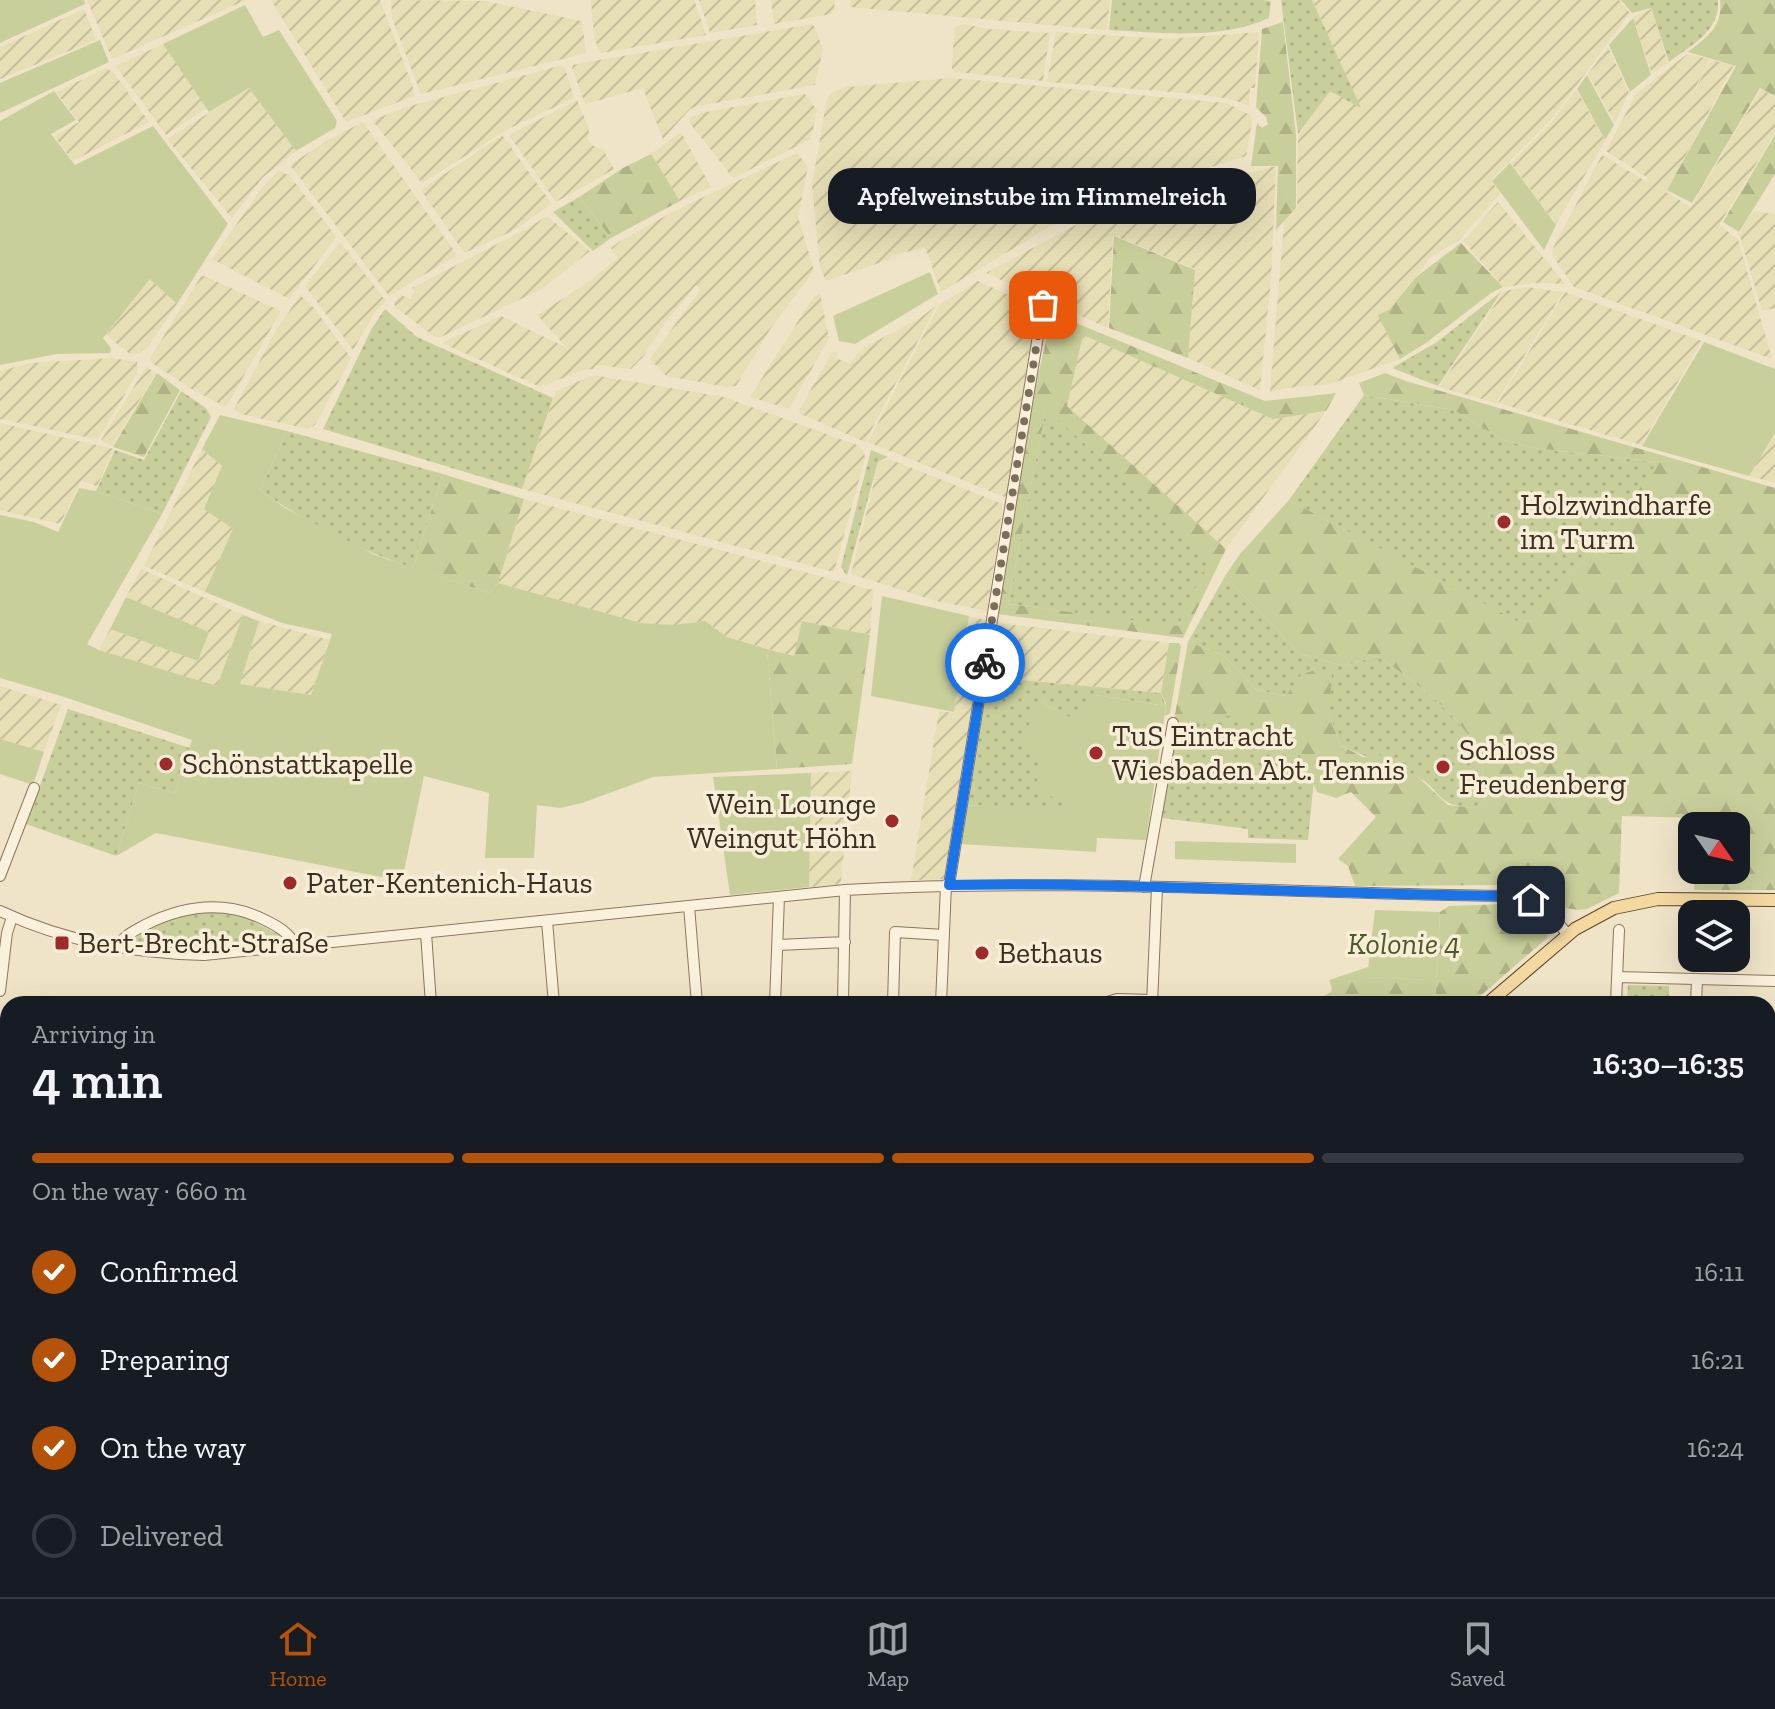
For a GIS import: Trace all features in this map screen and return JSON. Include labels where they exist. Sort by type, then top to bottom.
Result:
[{"type":"main road","points":[[1496,996],[1593,917],[1636,901],[1775,900]]},
{"type":"street","points":[[941,996],[947,885],[1043,305]]},
{"type":"street","points":[[1144,887],[1173,723]]},
{"type":"street","points":[[0,876],[34,788]]},
{"type":"street","points":[[0,911],[61,936],[117,949],[204,955],[845,890],[947,885],[1157,887],[1373,895],[1517,896],[1545,908],[1568,935]]},
{"type":"street","points":[[1151,996],[1157,887]]},
{"type":"street","points":[[843,996],[845,890]]},
{"type":"street","points":[[775,996],[779,897]]},
{"type":"street","points":[[117,949],[124,938],[161,917],[193,908],[215,906],[260,917],[286,933],[295,945]]},
{"type":"street","points":[[689,906],[696,996]]},
{"type":"street","points":[[0,991],[5,941],[12,917]]},
{"type":"street","points":[[547,921],[553,996]]},
{"type":"street","points":[[1616,996],[1619,930]]},
{"type":"street","points":[[893,996],[895,932],[944,935]]},
{"type":"street","points":[[426,933],[430,996]]},
{"type":"street","points":[[778,945],[845,942]]},
{"type":"street","points":[[1617,977],[1775,981]]},
{"type":"street","points":[[1696,996],[1697,980]]},
{"type":"shaded area","points":[[87,0],[246,0],[112,59]]},
{"type":"shaded area","points":[[271,0],[380,0],[414,96],[346,122]]},
{"type":"shaded area","points":[[391,0],[485,1],[582,21],[586,53],[421,94],[392,18]]},
{"type":"shaded area","points":[[591,0],[694,0],[706,35],[601,53],[594,39]]},
{"type":"shaded area","points":[[699,0],[755,0],[757,25],[710,33]]},
{"type":"shaded area","points":[[771,0],[835,0],[831,14],[774,24]]},
{"type":"shaded area","points":[[851,0],[1110,0],[1107,29],[1104,30],[850,7]]},
{"type":"shaded area","points":[[1312,0],[1619,0],[1630,13],[1550,121],[1491,180],[1500,194],[1458,241],[1432,256],[1389,310],[1400,359],[1330,384],[1270,392],[1284,222],[1297,208],[1298,135],[1330,90],[1360,107]]},
{"type":"shaded area","points":[[84,9],[96,40],[0,79],[0,47]]},
{"type":"shaded area","points":[[1651,9],[1668,63],[1652,74],[1633,17]]},
{"type":"shaded area","points":[[813,24],[823,49],[815,85],[698,106],[690,109],[663,139],[643,88],[585,104],[572,68],[573,65],[587,62]]},
{"type":"shaded area","points":[[965,24],[988,29],[1050,33],[1043,81],[955,72],[952,68],[954,30]]},
{"type":"shaded area","points":[[1056,32],[1166,39],[1259,32],[1255,88],[1250,88],[1249,106],[1231,99],[1196,94],[1047,82]]},
{"type":"shaded area","points":[[163,44],[207,108],[166,135],[116,66]]},
{"type":"shaded area","points":[[1608,47],[1629,93],[1615,123],[1588,74]]},
{"type":"shaded area","points":[[1687,54],[1710,59],[1677,123],[1711,60],[1734,65],[1666,192],[1691,207],[1761,89],[1775,97],[1775,133],[1719,225],[1738,239],[1772,359],[1574,287],[1552,255],[1602,155],[1647,182],[1648,178],[1606,151],[1636,94]]},
{"type":"shaded area","points":[[559,66],[565,68],[574,98],[508,129],[422,183],[372,120],[410,106]]},
{"type":"shaded area","points":[[106,68],[114,73],[149,122],[73,161],[54,136],[79,122],[56,92]]},
{"type":"shaded area","points":[[952,78],[1226,103],[1250,115],[1252,122],[1246,156],[1079,209],[941,292],[925,247],[891,256],[891,259],[826,281],[820,268],[812,185],[827,98],[847,87]]},
{"type":"shaded area","points":[[249,88],[296,151],[262,178],[232,218],[167,139]]},
{"type":"shaded area","points":[[1576,89],[1605,141],[1556,224],[1511,163],[1552,122]]},
{"type":"shaded area","points":[[805,94],[817,110],[811,139],[733,178],[689,122],[691,117],[701,113]]},
{"type":"shaded area","points":[[577,100],[589,129],[591,145],[603,149],[614,169],[556,202],[509,135]]},
{"type":"shaded area","points":[[363,122],[457,255],[389,296],[290,165],[326,141]]},
{"type":"shaded area","points":[[681,132],[711,187],[680,201],[651,154]]},
{"type":"shaded area","points":[[502,135],[552,204],[513,231],[464,253],[421,190]]},
{"type":"shaded area","points":[[797,153],[808,167],[798,217],[814,270],[769,331],[736,386],[666,376],[650,359],[700,290],[696,285],[631,369],[596,365],[594,369],[540,387],[442,343],[501,316],[567,348],[537,315],[590,281],[618,258],[611,248],[678,209]]},
{"type":"shaded area","points":[[1276,166],[1271,279],[1260,390],[1188,358],[1195,269],[1113,235],[1108,328],[986,273],[1094,215]]},
{"type":"shaded area","points":[[279,170],[290,176],[335,235],[289,299],[212,259],[262,188]]},
{"type":"shaded area","points":[[1498,202],[1565,284],[1534,283],[1504,287],[1463,241]]},
{"type":"shaded area","points":[[1753,211],[1775,214],[1775,308],[1762,311],[1739,233]]},
{"type":"shaded area","points":[[547,216],[590,251],[542,289],[441,337],[435,337],[395,307],[394,302],[401,295],[410,299],[415,291],[412,288]]},
{"type":"shaded area","points":[[340,242],[386,301],[376,311],[353,350],[305,286]]},
{"type":"shaded area","points":[[202,275],[281,311],[226,407],[195,391],[152,363],[150,358]]},
{"type":"shaded area","points":[[151,278],[177,304],[147,348],[138,354],[130,354],[106,335]]},
{"type":"shaded area","points":[[978,281],[1036,307],[1007,498],[868,442],[939,305]]},
{"type":"shaded area","points":[[1527,287],[1563,292],[1496,403],[1439,387],[1504,291]]},
{"type":"shaded area","points":[[1565,292],[1702,341],[1641,445],[1498,403]]},
{"type":"shaded area","points":[[820,293],[829,338],[789,409],[750,397],[814,296]]},
{"type":"shaded area","points":[[300,295],[314,308],[351,358],[315,425],[308,429],[241,414],[234,409],[274,334]]},
{"type":"shaded area","points":[[937,305],[865,442],[801,414],[799,410],[833,351],[838,354],[837,358],[849,364],[863,348],[920,318]]},
{"type":"shaded area","points":[[1083,335],[1273,419],[1326,411],[1226,549],[1067,406]]},
{"type":"shaded area","points":[[112,358],[137,362],[137,374],[100,436],[95,439],[0,419],[0,371],[30,363]]},
{"type":"shaded area","points":[[146,367],[156,373],[112,446],[103,442],[101,440]]},
{"type":"shaded area","points":[[593,375],[724,397],[857,445],[864,451],[865,458],[834,572],[522,489],[556,391]]},
{"type":"shaded area","points":[[0,423],[114,449],[97,486],[81,481],[60,524],[0,510]]},
{"type":"shaded area","points":[[1775,433],[1775,483],[1749,476]]},
{"type":"shaded area","points":[[202,449],[222,466],[234,529],[205,592],[144,566]]},
{"type":"shaded area","points":[[889,459],[1003,504],[987,611],[936,601],[851,574],[879,462]]},
{"type":"shaded area","points":[[524,499],[873,590],[870,635],[803,621],[794,656],[727,637],[705,621],[674,625],[641,623],[498,583]]},
{"type":"shaded area","points":[[141,569],[243,615],[217,686],[99,650],[110,629],[198,661],[209,632],[126,597]]},
{"type":"shaded area","points":[[969,616],[988,621],[947,879],[911,880],[939,711],[954,713]]},
{"type":"shaded area","points":[[259,621],[330,640],[311,695],[240,684]]},
{"type":"shaded area","points":[[1000,623],[1169,643],[1161,693],[989,677],[994,630]]},
{"type":"shaded area","points":[[0,686],[61,705],[44,752],[0,739]]},
{"type":"shaded area","points":[[852,771],[841,882],[809,887],[811,773]]},
{"type":"green space","points":[[0,0],[84,0],[85,4],[0,43]]},
{"type":"green space","points":[[1112,0],[1271,1],[1269,18],[1250,25],[1211,32],[1170,33],[1109,30]]},
{"type":"green space","points":[[1281,0],[1312,0],[1361,108],[1330,91],[1298,134]]},
{"type":"green space","points":[[1621,0],[1718,0],[1714,21],[1709,29],[1669,62],[1651,8],[1632,13]]},
{"type":"green space","points":[[1720,0],[1775,0],[1775,96],[1760,88],[1692,203],[1667,190],[1736,66],[1688,52],[1716,24]]},
{"type":"green space","points":[[245,5],[263,37],[279,30],[337,121],[335,128],[296,151],[249,88],[209,112],[163,44]]},
{"type":"green space","points":[[1633,18],[1651,75],[1630,92],[1609,45]]},
{"type":"green space","points":[[1283,22],[1296,135],[1296,208],[1276,230],[1278,166],[1251,166],[1257,123],[1262,128],[1268,124],[1266,117],[1256,107],[1262,29]]},
{"type":"green space","points":[[100,40],[109,62],[0,113],[0,83]]},
{"type":"green space","points":[[1587,75],[1614,125],[1605,140],[1577,89]]},
{"type":"green space","points":[[54,91],[76,120],[51,134],[75,165],[153,126],[228,224],[177,304],[150,279],[103,338],[111,348],[110,353],[57,354],[0,365],[0,121]]},
{"type":"green space","points":[[1775,135],[1775,174],[1739,232],[1723,222]]},
{"type":"green space","points":[[651,154],[680,201],[611,238],[579,197]]},
{"type":"green space","points":[[1510,163],[1556,225],[1544,250],[1492,181]]},
{"type":"green space","points":[[579,197],[611,238],[593,251],[553,212]]},
{"type":"green space","points":[[1114,236],[1195,270],[1188,358],[1109,328]]},
{"type":"green space","points":[[1461,243],[1503,287],[1400,359],[1378,315],[1389,310],[1416,277]]},
{"type":"green space","points":[[930,272],[938,294],[855,344],[839,341],[833,316]]},
{"type":"green space","points":[[1502,291],[1438,386],[1392,368],[1437,342]]},
{"type":"green space","points":[[385,309],[417,337],[553,398],[522,489],[323,429],[372,328]]},
{"type":"green space","points":[[1052,313],[1265,401],[1336,393],[1326,411],[1273,419],[1083,335],[1067,406],[1226,549],[1183,638],[997,614],[1037,380]],"holes":[[[1046,409],[1210,556],[1178,626],[1008,604]]]},
{"type":"green space","points":[[1704,342],[1775,369],[1775,433],[1749,476],[1642,446]]},
{"type":"green space","points":[[157,373],[180,390],[144,457],[113,447]]},
{"type":"green space","points":[[1385,373],[1775,488],[1775,890],[1694,890],[1694,884],[1750,884],[1750,812],[1678,812],[1678,817],[1622,816],[1619,893],[1587,909],[1566,908],[1536,890],[1504,885],[1355,886],[1348,866],[1338,859],[1376,817],[1351,792],[1336,798],[1317,792],[1292,739],[1262,723],[1224,715],[1198,727],[1173,726],[1188,642],[1223,655],[1257,690],[1286,696],[1301,675],[1317,669],[1332,675],[1329,714],[1340,745],[1363,757],[1381,755],[1418,777],[1448,805],[1474,808],[1483,802],[1480,758],[1473,743],[1451,714],[1377,656],[1344,666],[1300,654],[1225,576],[1240,554],[1289,500],[1519,622],[1610,534],[1657,462],[1534,448],[1503,440],[1454,410],[1364,395],[1359,383]]},
{"type":"green space","points":[[181,391],[206,408],[211,417],[162,514],[96,491],[115,450],[144,460]]},
{"type":"green space","points":[[1364,395],[1454,410],[1503,440],[1534,448],[1658,462],[1610,534],[1519,623],[1289,500]]},
{"type":"green space","points":[[1046,408],[1211,556],[1178,627],[1008,604]]},
{"type":"green space","points":[[220,415],[287,431],[260,490],[285,508],[375,555],[489,593],[498,583],[641,623],[674,625],[705,621],[727,637],[767,649],[777,769],[653,777],[582,803],[560,808],[537,805],[534,858],[485,858],[489,793],[424,776],[402,881],[156,833],[116,856],[139,783],[175,793],[192,740],[0,678],[0,515],[34,522],[58,532],[79,488],[162,514],[87,644],[217,686],[243,615],[259,621],[240,684],[311,695],[332,634],[282,623],[205,592],[233,529],[204,509],[222,466],[202,449]]},
{"type":"green space","points":[[287,431],[443,474],[413,568],[334,535],[260,490]]},
{"type":"green space","points":[[871,450],[888,457],[878,462],[847,576],[841,567]]},
{"type":"green space","points":[[443,474],[524,499],[498,583],[489,593],[413,568]]},
{"type":"green space","points":[[1225,576],[1300,654],[1344,666],[1377,656],[1451,714],[1473,743],[1480,758],[1483,802],[1474,808],[1452,804],[1416,776],[1340,745],[1329,714],[1286,696],[1257,690],[1223,655],[1188,642]]},
{"type":"green space","points":[[882,596],[969,616],[954,712],[871,696]]},
{"type":"green space","points":[[126,597],[209,632],[198,661],[110,629]]},
{"type":"green space","points":[[802,621],[870,635],[852,764],[777,769],[767,649],[794,656]]},
{"type":"green space","points":[[1169,643],[1179,643],[1181,647],[1170,713],[1165,716],[1166,703],[1161,693]]},
{"type":"green space","points":[[989,677],[1161,693],[1166,706],[1095,695],[1078,722],[1041,702],[1047,760],[1079,811],[966,805]]},
{"type":"green space","name":"TuS Eintracht Wiesbaden Abt. Tennis","points":[[1095,695],[1166,706],[1146,840],[1097,838],[1096,852],[959,844],[966,805],[1077,810],[1034,787],[1047,760],[1018,745],[1041,702],[1077,721]]},
{"type":"green space","points":[[1179,699],[1272,713],[1315,769],[1308,840],[1248,838],[1248,829],[1162,818]]},
{"type":"green space","points":[[68,709],[190,748],[175,793],[139,783],[116,856],[26,824]]},
{"type":"green space","points":[[0,739],[44,752],[33,785],[0,774]]},
{"type":"green space","points":[[811,773],[809,887],[730,895],[713,777]]},
{"type":"green space","points":[[1175,841],[1296,844],[1296,863],[1175,859]]},
{"type":"green space","points":[[1507,904],[1526,908],[1549,927],[1547,938],[1480,996],[1435,996],[1440,912],[1449,906]]},
{"type":"green space","points":[[219,910],[240,915],[284,937],[200,947],[129,942],[171,918]]},
{"type":"green space","name":"Kolonie 4","points":[[1375,910],[1440,912],[1435,996],[1425,996],[1425,980],[1367,977]]},
{"type":"green space","points":[[1368,967],[1368,977],[1426,980],[1425,996],[1324,996],[1331,992],[1329,980]]},
{"type":"green space","points":[[1628,985],[1669,986],[1669,996],[1627,996]]},
{"type":"way so far","points":[[985,663],[1043,305]]},
{"type":"place","name":"Apfelweinstube im Himmelreich","points":[[1043,305]]},
{"type":"place","name":"Holzwindharfe im Turm","points":[[1504,522]]},
{"type":"place","name":"TuS Eintracht Wiesbaden Abt. Tennis","points":[[1096,753]]},
{"type":"place","name":"Schönstattkapelle","points":[[166,764]]},
{"type":"place","name":"Schloss Freudenberg","points":[[1443,767]]},
{"type":"place","name":"Wein Lounge Weingut Höhn","points":[[892,821]]},
{"type":"place","name":"Pater-Kentenich-Haus","points":[[290,883]]},
{"type":"place","name":"Bert-Brecht-Straße","points":[[62,943]]},
{"type":"place","name":"Bethaus","points":[[982,953]]},
{"type":"route","points":[[985,663],[949,885],[1517,896],[1531,900]]}]
